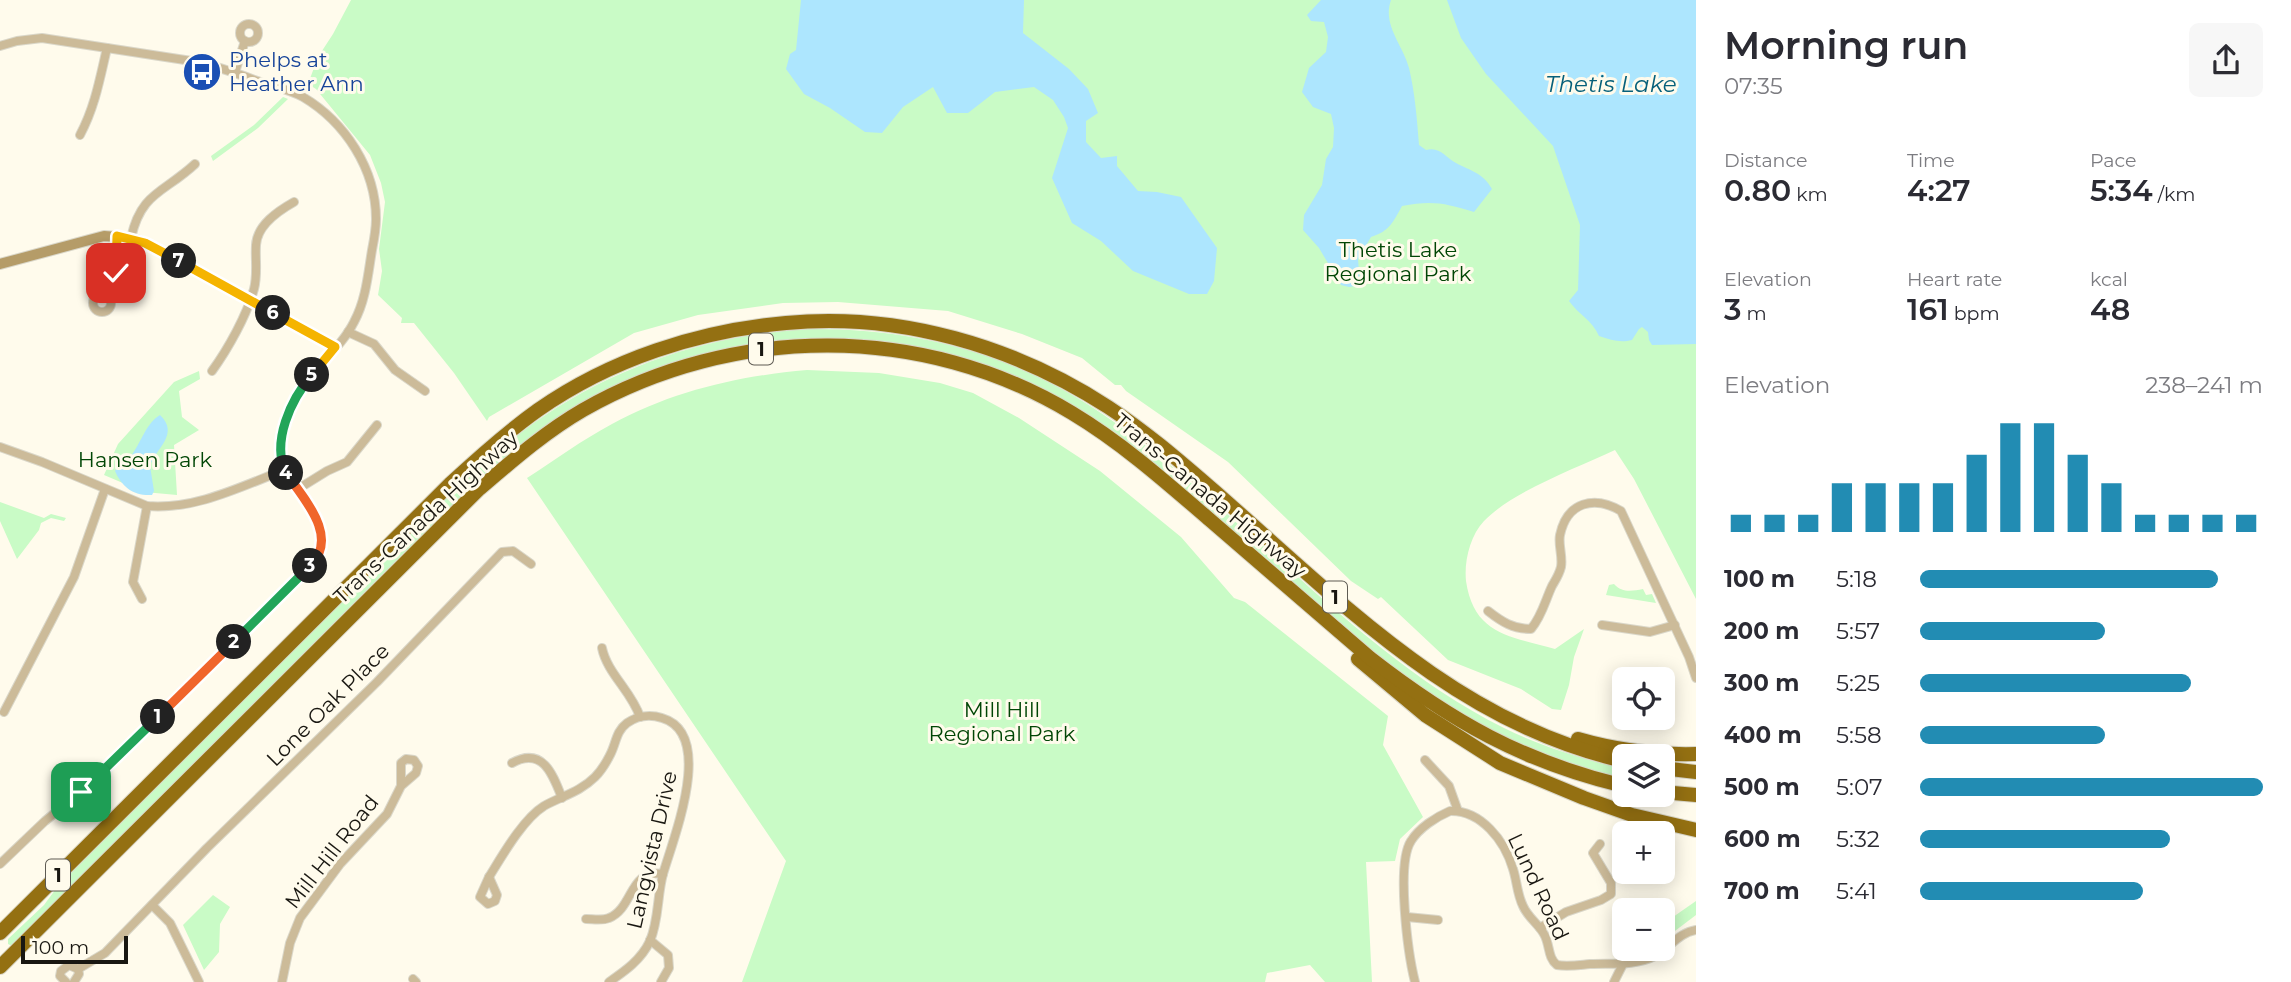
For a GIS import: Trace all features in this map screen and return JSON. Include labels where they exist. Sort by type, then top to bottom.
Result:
[{"type":"highway","name":"Trans-Canada Highway","points":[[0,933],[442,492],[510,430],[572,389],[631,360],[694,338],[765,325],[839,321],[906,328],[977,344],[1070,384],[1110,408],[1151,439],[1362,621],[1424,670],[1469,699],[1525,729],[1612,758]]},
{"type":"highway","name":"Trans-Canada Highway","points":[[0,967],[422,545],[478,490],[521,453],[582,411],[652,377],[730,354],[794,345],[845,345],[932,357],[1011,382],[1072,413],[1126,450],[1396,679],[1450,716],[1535,759],[1612,783]]},
{"type":"highway","points":[[1294,593],[1318,621],[1388,687],[1424,715],[1500,763],[1632,815],[1696,830]]},
{"type":"highway","points":[[1424,670],[1508,712],[1569,736],[1618,749],[1696,754]]},
{"type":"highway","points":[[1675,770],[1696,772]]},
{"type":"highway","points":[[1675,794],[1696,796]]},
{"type":"highway","points":[[0,920],[69,855],[115,818]]},
{"type":"street","points":[[0,46],[42,38],[198,62],[300,95],[314,104],[351,142],[367,170],[375,201],[376,225],[365,292],[355,321],[303,386],[289,410],[282,439],[284,470],[317,520],[323,538],[315,562],[81,792],[45,821],[0,864]]},
{"type":"street","points":[[235,72],[246,41]]},
{"type":"street","points":[[80,135],[97,97],[107,48]]},
{"type":"street","points":[[131,238],[136,218],[144,203],[195,164]]},
{"type":"street","points":[[212,371],[228,348],[250,300],[256,276],[259,234],[275,213],[294,202]]},
{"type":"street","points":[[0,264],[104,236],[131,238],[145,243],[335,347]]},
{"type":"street","points":[[107,296],[116,273],[117,236]]},
{"type":"street","points":[[348,332],[374,344],[395,370],[425,391]]},
{"type":"street","points":[[298,489],[347,462],[377,425]]},
{"type":"street","points":[[0,447],[43,462],[146,506],[190,505],[284,470]]},
{"type":"street","points":[[4,707],[74,577],[105,489]]},
{"type":"street","points":[[1489,611],[1502,622],[1519,629],[1531,629],[1539,619],[1559,577],[1562,563],[1559,538],[1565,517],[1578,507],[1596,501],[1609,504],[1621,512],[1675,625],[1696,678]]},
{"type":"street","points":[[142,599],[133,582],[146,506]]},
{"type":"street","name":"Lone Oak Place","points":[[66,982],[60,976],[64,967],[74,965],[78,969],[105,953],[207,848],[377,682],[502,552],[513,551],[531,564]]},
{"type":"street","points":[[1602,625],[1650,632],[1675,625]]},
{"type":"street","points":[[489,877],[531,817],[543,807],[583,787],[594,778],[612,753],[620,729],[640,717],[634,703],[604,658],[602,648]]},
{"type":"street","name":"Langvista Drive","points":[[609,982],[631,965],[650,940],[663,874],[686,793],[688,750],[680,730],[670,721],[651,716],[640,717]]},
{"type":"street","points":[[512,762],[526,757],[541,761],[551,772],[562,798]]},
{"type":"street","points":[[1415,982],[1409,951],[1404,862],[1407,847],[1416,833],[1442,814],[1458,811],[1449,786],[1426,760]]},
{"type":"street","name":"Mill Hill Road","points":[[282,982],[289,943],[300,918],[340,864],[387,814],[401,786]]},
{"type":"street","name":"Lund Road","points":[[1458,811],[1482,821],[1499,841],[1513,868],[1522,905],[1540,928],[1547,941],[1551,959],[1557,965],[1623,964],[1651,958],[1662,952],[1678,936],[1696,930]]},
{"type":"street","points":[[1540,928],[1566,912],[1611,894],[1611,883],[1593,853],[1600,844]]},
{"type":"street","points":[[586,919],[606,920],[618,913],[642,877],[652,872],[663,874]]},
{"type":"street","points":[[152,905],[170,923],[199,982]]},
{"type":"street","points":[[1407,917],[1438,920]]},
{"type":"street","points":[[650,940],[668,955],[669,968],[661,982]]},
{"type":"street","points":[[1614,982],[1623,964]]},
{"type":"street","points":[[74,982],[79,974],[78,969]]},
{"type":"green space","name":"Thetis Lake Regional Park","points":[[351,0],[1696,0],[1696,599],[1634,479],[1615,450],[1528,490],[1496,510],[1479,527],[1467,557],[1466,581],[1477,613],[1486,623],[1509,636],[1555,649],[1584,629],[1561,710],[1552,709],[1521,689],[1448,660],[1381,597],[1378,599],[1351,581],[1228,462],[1121,385],[1115,385],[1082,358],[1022,334],[948,311],[838,302],[783,303],[698,315],[634,333],[489,417],[487,421],[454,373],[414,323],[401,323],[402,318],[378,295],[382,271],[379,249],[385,202],[381,183],[370,155],[316,89],[308,84],[318,57]]},
{"type":"green space","points":[[283,97],[288,99],[258,128],[213,161],[211,156],[254,125]]},
{"type":"green space","points":[[838,329],[930,340],[990,357],[1047,381],[1093,407],[1157,454],[1354,626],[1427,682],[1518,735],[1612,766],[1612,777],[1524,748],[1448,708],[1373,653],[1131,447],[937,352],[846,339],[759,344],[676,362],[612,388],[562,416],[12,946],[8,944],[8,939],[44,905],[58,886],[148,794],[429,516],[518,434],[574,397],[637,367],[703,345],[772,332]]},
{"type":"green space","name":"Mill Hill Regional Park","points":[[807,370],[879,373],[940,383],[973,393],[1019,418],[1100,471],[1181,537],[1234,598],[1245,602],[1388,716],[1383,745],[1423,817],[1400,839],[1395,861],[1366,862],[1372,982],[1325,982],[1310,965],[1267,973],[1265,982],[742,982],[786,861],[527,478],[601,430],[659,402],[732,381]]},
{"type":"green space","name":"Hansen Park","points":[[199,371],[200,379],[179,391],[182,417],[199,430],[174,445],[177,495],[144,492],[104,475],[118,444],[174,382]]},
{"type":"green space","points":[[0,502],[44,518],[51,514],[66,518],[64,521],[51,518],[41,523],[39,530],[17,559],[0,521]]},
{"type":"green space","points":[[1614,584],[1624,590],[1643,589],[1646,595],[1652,594],[1656,603],[1606,595],[1609,585]]},
{"type":"green space","points":[[213,895],[230,907],[220,924],[219,952],[204,970],[183,925]]},
{"type":"green space","points":[[1696,901],[1696,915],[1675,931],[1675,916]]},
{"type":"water","points":[[801,0],[1024,0],[1023,33],[1069,69],[1088,89],[1098,113],[1086,121],[1086,142],[1101,158],[1117,156],[1117,166],[1138,191],[1181,197],[1217,248],[1214,281],[1207,294],[1189,294],[1133,271],[1101,241],[1072,223],[1052,178],[1068,128],[1053,100],[1034,87],[995,92],[968,113],[947,113],[933,87],[903,107],[882,133],[865,132],[804,94],[786,69],[790,54],[796,50]]},
{"type":"water","points":[[1321,0],[1391,0],[1389,18],[1409,68],[1419,145],[1426,150],[1439,151],[1476,173],[1485,179],[1492,189],[1474,212],[1438,203],[1402,206],[1387,229],[1371,237],[1358,259],[1360,285],[1349,287],[1341,285],[1319,248],[1303,230],[1304,215],[1322,185],[1326,159],[1333,147],[1334,128],[1331,114],[1313,107],[1302,92],[1309,68],[1326,52],[1328,37],[1324,22],[1311,21],[1307,15]]},
{"type":"water","name":"Thetis Lake","points":[[1447,0],[1696,0],[1696,344],[1652,345],[1648,332],[1642,327],[1632,340],[1619,341],[1599,336],[1569,301],[1578,290],[1580,225],[1553,146],[1486,74],[1461,38]]},
{"type":"water","points":[[160,415],[168,428],[165,441],[150,466],[154,491],[152,495],[139,494],[125,486],[115,471],[131,456],[147,428]]},
{"type":"place","name":"Phelps at Heather Ann","points":[[202,72]]},
{"type":"route","points":[[81,792],[315,562],[323,538],[317,520],[284,470],[282,439],[295,397],[335,347],[145,243],[131,238],[117,236],[116,273]]}]
